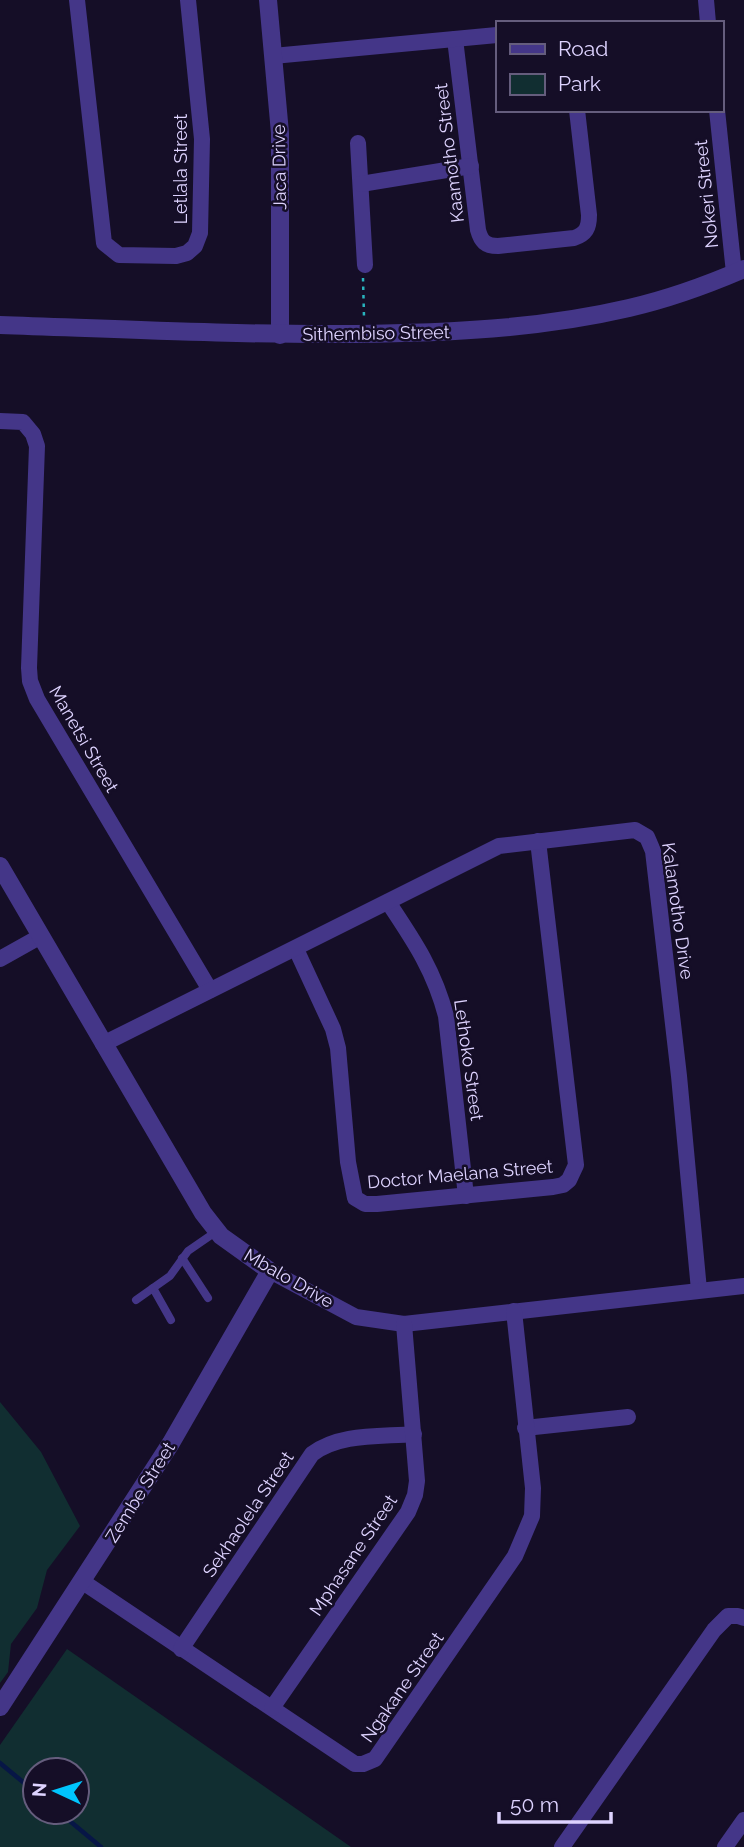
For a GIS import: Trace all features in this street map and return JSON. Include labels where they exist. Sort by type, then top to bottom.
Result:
[{"type":"street","name":"Letlala Street","points":[[77,0],[103,243],[119,255],[176,256],[187,253],[195,246],[200,233],[202,139],[188,0]]},
{"type":"street","name":"Jaca Drive","points":[[268,0],[280,133],[279,335]]},
{"type":"street","points":[[706,0],[708,21]]},
{"type":"street","points":[[273,56],[496,35]]},
{"type":"street","name":"Kaamotho Street","points":[[455,39],[478,230],[481,240],[487,245],[498,246],[582,235],[587,230],[589,215],[577,112]]},
{"type":"street","name":"Nokeri Street","points":[[717,112],[739,271]]},
{"type":"street","points":[[358,143],[365,265]]},
{"type":"street","points":[[361,184],[471,166]]},
{"type":"street","name":"Sithembiso Street","points":[[0,324],[279,335],[433,333],[504,327],[616,310],[696,288],[739,271]]},
{"type":"street","name":"Manetsi Street","points":[[0,421],[23,422],[33,434],[37,446],[29,668],[33,689],[210,990]]},
{"type":"street","name":"Kalamotho Drive","points":[[103,1044],[499,846],[626,830],[642,833],[648,836],[651,844],[679,1076],[699,1290]]},
{"type":"street","name":"Doctor Maelana Street","points":[[296,949],[333,1029],[338,1048],[352,1195],[365,1203],[377,1204],[563,1185],[573,1174],[576,1165],[538,841]]},
{"type":"street","name":"Mbalo Drive","points":[[0,866],[203,1213],[221,1236],[270,1271],[356,1317],[404,1324],[744,1286]]},
{"type":"street","name":"Lethoko Street","points":[[388,902],[428,964],[440,992],[446,1016],[466,1196]]},
{"type":"street","points":[[0,959],[41,936]]},
{"type":"street","name":"Zembe Street","points":[[0,1707],[83,1583],[171,1443],[270,1271]]},
{"type":"street","name":"Ngakane Street","points":[[83,1583],[355,1764],[369,1762],[380,1754],[508,1567],[532,1516],[533,1488],[514,1311]]},
{"type":"street","name":"Mphasane Street","points":[[272,1707],[408,1512],[415,1495],[417,1481],[414,1434],[404,1324]]},
{"type":"street","points":[[525,1428],[628,1417]]},
{"type":"street","name":"Sekhaolela Street","points":[[181,1649],[312,1454],[337,1440],[414,1434]]},
{"type":"street","points":[[562,1847],[714,1630],[728,1616],[744,1618]]},
{"type":"street","points":[[725,1847],[744,1820]]},
{"type":"lane","points":[[136,1300],[170,1276],[188,1251],[217,1231]]},
{"type":"lane","points":[[182,1258],[208,1298]]},
{"type":"lane","points":[[153,1288],[171,1320]]},
{"type":"path","points":[[364,334],[365,265]]},
{"type":"green space","points":[[0,1402],[41,1452],[80,1526],[47,1570],[37,1608],[11,1644],[8,1672],[0,1683]]},
{"type":"green space","points":[[67,1649],[351,1847],[0,1847],[0,1745]]},
{"type":"waterway","points":[[0,1763],[21,1780]]},
{"type":"waterway","points":[[76,1826],[101,1847]]}]
